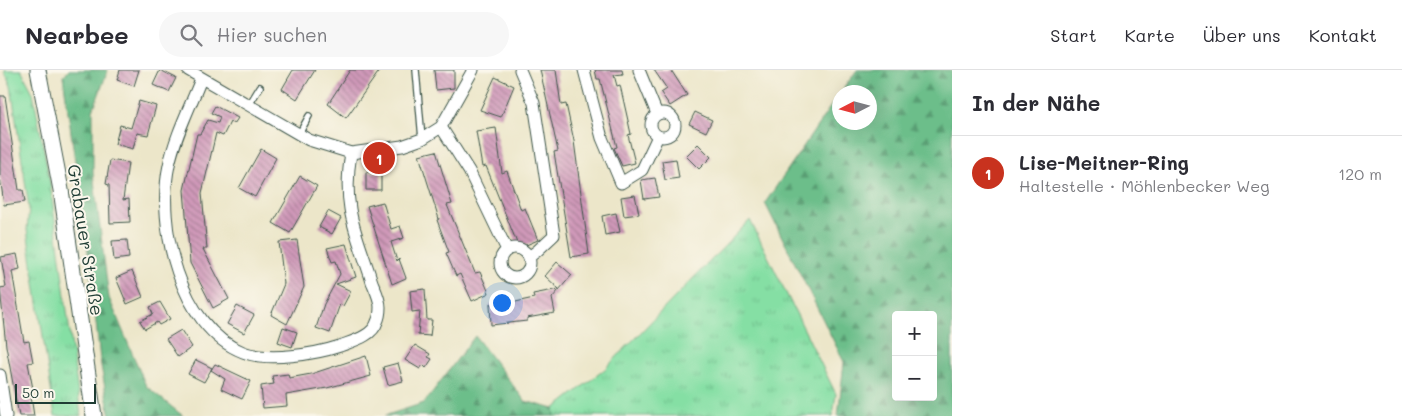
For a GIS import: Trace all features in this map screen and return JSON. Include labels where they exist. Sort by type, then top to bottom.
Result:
[{"type":"main road","name":"Grabauer Straße","points":[[38,70],[64,208],[94,416]]},
{"type":"street","points":[[188,70],[299,134],[351,153],[378,150],[422,139],[441,127],[473,70]]},
{"type":"street","points":[[520,70],[534,103],[554,235],[538,252],[529,257]]},
{"type":"street","points":[[584,70],[602,138],[621,184],[642,170],[658,136]]},
{"type":"street","points":[[639,70],[657,114]]},
{"type":"street","points":[[201,79],[169,164],[165,200],[169,239],[174,263],[191,303],[208,326],[226,344],[245,353],[266,356],[296,355],[331,349],[363,338],[377,324],[380,307],[350,209],[349,169],[351,153]]},
{"type":"street","points":[[657,114],[669,114],[675,124],[669,135],[658,136]]},
{"type":"street","points":[[657,114],[652,120],[651,127],[658,136]]},
{"type":"street","points":[[441,127],[469,171],[507,250]]},
{"type":"street","points":[[518,248],[529,257],[529,267],[524,275],[514,278],[509,277],[500,265],[501,255],[507,250],[518,248]]},
{"type":"street","points":[[0,375],[6,416]]},
{"type":"lane","points":[[416,70],[422,139]]},
{"type":"lane","points":[[250,105],[260,87]]},
{"type":"lane","points":[[299,134],[309,116]]},
{"type":"green space","points":[[4,70],[21,70],[33,93],[50,183],[81,416],[55,416],[27,230],[29,208],[11,86]]},
{"type":"green space","points":[[69,70],[108,70],[93,110],[93,173],[109,298],[146,386],[183,416],[110,416],[100,360],[90,267],[63,76]]},
{"type":"green space","points":[[857,70],[952,70],[952,416],[838,416],[844,362],[765,203],[832,104],[832,130],[877,130],[877,85],[846,85]]},
{"type":"green space","points":[[750,220],[836,394],[833,416],[555,416],[554,409],[605,369]]},
{"type":"green space","points":[[475,336],[525,401],[554,409],[555,416],[384,416],[424,403]]},
{"type":"building","points":[[120,70],[139,70],[134,86],[117,80]]},
{"type":"building","points":[[160,70],[176,78],[169,92],[153,85]]},
{"type":"building","points":[[293,70],[315,70],[297,99],[282,89]]},
{"type":"building","points":[[350,70],[380,70],[346,118],[328,104]]},
{"type":"building","points":[[434,70],[454,70],[454,88],[436,90]]},
{"type":"building","points":[[540,70],[556,70],[561,105],[566,104],[574,141],[589,254],[571,257],[554,152],[558,151]]},
{"type":"building","points":[[595,70],[622,70],[623,74],[614,75],[617,86],[620,85],[631,134],[628,135],[635,163],[622,166],[614,148],[617,147],[600,79],[597,79]]},
{"type":"building","points":[[654,70],[671,70],[687,95],[670,106],[661,93],[667,89]]},
{"type":"building","points":[[495,77],[514,86],[501,117],[480,110]]},
{"type":"building","points":[[0,96],[5,96],[19,190],[23,190],[25,202],[4,205],[0,176]]},
{"type":"building","points":[[139,101],[156,106],[148,135],[137,133],[133,149],[115,144],[120,125],[131,128]]},
{"type":"building","points":[[215,106],[238,118],[234,124],[230,122],[223,136],[216,133],[202,193],[207,249],[203,249],[229,299],[213,308],[190,263],[184,190],[197,134],[200,134],[208,120],[218,123],[220,117],[211,113]]},
{"type":"building","points":[[695,112],[712,120],[706,132],[689,124]]},
{"type":"building","points":[[496,128],[502,173],[507,171],[521,210],[525,208],[538,240],[519,248],[486,166],[482,167],[476,131]]},
{"type":"building","points":[[698,144],[711,157],[699,169],[686,156]]},
{"type":"building","points":[[261,149],[276,158],[255,197],[239,188]]},
{"type":"building","points":[[436,151],[452,204],[447,205],[475,273],[480,272],[489,293],[472,301],[460,274],[456,276],[446,253],[449,252],[437,220],[439,219],[419,155]]},
{"type":"building","points":[[676,159],[679,178],[665,180],[662,161]]},
{"type":"building","points":[[110,160],[128,163],[123,200],[129,199],[130,222],[110,223],[109,185],[106,184]]},
{"type":"building","points":[[366,172],[381,172],[381,190],[366,190]]},
{"type":"building","points":[[300,176],[317,186],[290,233],[273,223]]},
{"type":"building","points":[[655,178],[659,197],[644,199],[641,180]]},
{"type":"building","points":[[635,195],[639,214],[624,216],[621,197]]},
{"type":"building","points":[[383,202],[391,229],[400,226],[404,238],[391,242],[397,261],[399,259],[406,278],[392,284],[367,206]]},
{"type":"building","points":[[328,211],[341,218],[332,234],[319,227]]},
{"type":"building","points":[[616,213],[620,232],[605,235],[602,216]]},
{"type":"building","points":[[127,240],[129,258],[114,260],[112,241]]},
{"type":"building","points":[[297,240],[304,287],[287,324],[271,315],[284,284],[279,242]]},
{"type":"building","points":[[346,244],[356,277],[336,284],[351,291],[343,306],[340,304],[330,333],[316,328],[324,304],[340,274],[336,261],[332,262],[327,248]]},
{"type":"building","points":[[17,254],[20,269],[12,271],[24,342],[29,341],[33,362],[28,363],[33,389],[30,390],[34,416],[19,416],[6,346],[0,288],[6,287],[1,257]]},
{"type":"building","points":[[557,262],[572,275],[552,298],[555,313],[527,318],[527,321],[491,325],[490,304],[511,303],[534,298],[533,294],[559,289],[545,276]]},
{"type":"building","points":[[132,271],[143,297],[127,304],[116,278]]},
{"type":"building","points":[[425,289],[427,320],[432,320],[430,336],[418,335],[420,311],[412,312],[410,291]]},
{"type":"building","points":[[160,302],[170,319],[159,325],[157,322],[145,329],[140,321],[153,314],[150,307]]},
{"type":"building","points":[[237,306],[254,315],[244,333],[227,324]]},
{"type":"building","points":[[283,327],[297,332],[292,347],[278,342]]},
{"type":"building","points":[[181,330],[192,347],[178,357],[166,339]]},
{"type":"building","points":[[415,345],[430,354],[428,357],[432,359],[426,368],[423,365],[420,369],[405,360]]},
{"type":"building","points":[[366,356],[371,376],[327,388],[286,395],[287,406],[263,408],[261,386],[274,384],[272,376],[288,374],[289,378],[311,374]]},
{"type":"building","points":[[196,360],[212,368],[204,382],[188,374]]},
{"type":"building","points":[[398,363],[403,381],[388,385],[383,367]]},
{"type":"building","points":[[215,364],[251,381],[242,399],[221,389],[225,379],[211,370]]},
{"type":"place","name":"Lise-Meitner-Ring","points":[[379,158]]}]
